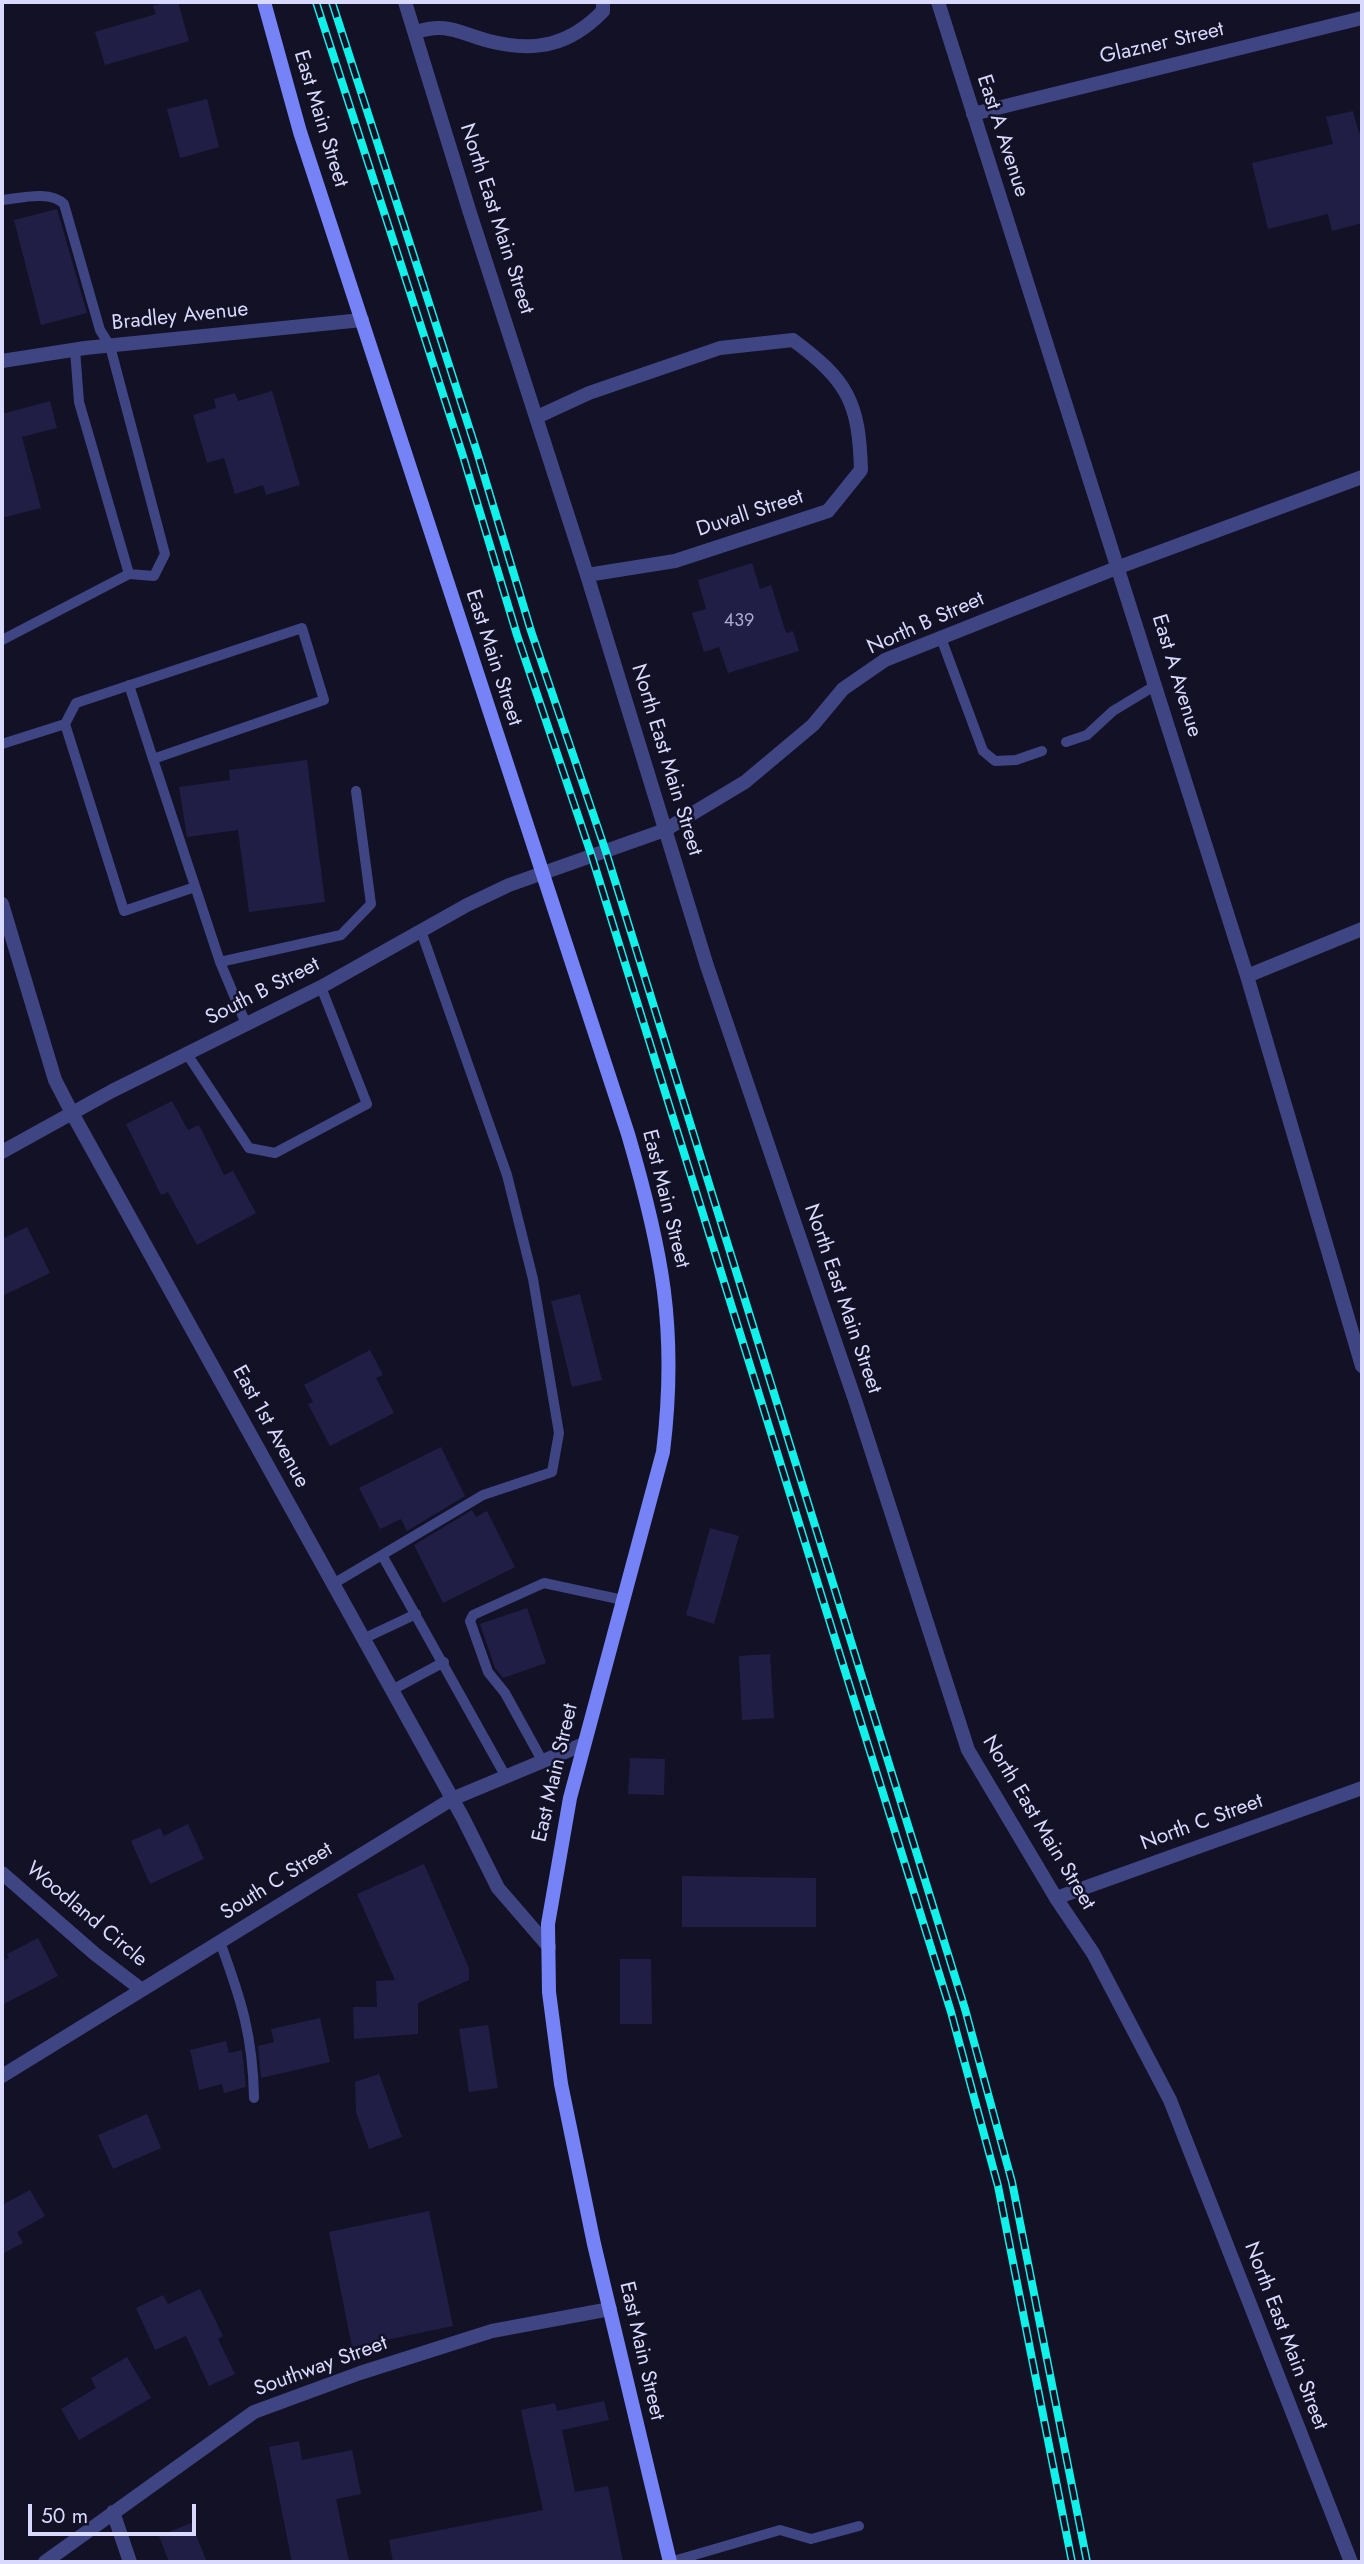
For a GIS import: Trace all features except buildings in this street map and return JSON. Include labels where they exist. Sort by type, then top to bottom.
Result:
[{"type":"main road","name":"East Main Street","points":[[264,2],[300,132],[496,734],[545,873],[653,1218],[664,1278],[670,1340],[663,1452],[584,1744],[556,1865],[548,1924],[549,1992],[561,2084],[610,2309],[670,2562]]},
{"type":"street","name":"North East Main Street","points":[[405,2],[470,214],[587,575],[706,967],[856,1403],[968,1750],[1056,1898],[1093,1953],[1170,2100],[1351,2562]]},
{"type":"street","points":[[416,32],[438,26],[493,42],[545,46],[582,32],[603,11],[603,2]]},
{"type":"street","name":"East A Avenue","points":[[937,2],[1247,976],[1362,1362]]},
{"type":"street","name":"Glazner Street","points":[[973,114],[1362,18]]},
{"type":"street","name":"Bradley Avenue","points":[[2,360],[362,320]]},
{"type":"street","name":"Duvall Street","points":[[537,417],[589,393],[720,348],[793,340],[827,365],[849,394],[860,433],[861,470],[828,511],[675,561],[587,575]]},
{"type":"street","name":"North B Street","points":[[545,873],[665,830],[745,782],[813,725],[843,689],[885,660],[1119,567],[1362,477]]},
{"type":"street","name":"South B Street","points":[[2,1152],[72,1113],[321,987],[499,890],[545,873]]},
{"type":"street","name":"East 1st Avenue","points":[[2,904],[55,1080],[72,1113],[453,1799],[498,1888],[549,1947]]},
{"type":"street","points":[[1247,976],[1362,929]]},
{"type":"street","name":"South C Street","points":[[2,2076],[453,1799],[584,1744]]},
{"type":"street","name":"North C Street","points":[[1056,1898],[1362,1788]]},
{"type":"street","name":"Woodland Circle","points":[[2,1873],[95,1954],[142,1990]]},
{"type":"street","name":"Southway Street","points":[[45,2562],[254,2412],[360,2373],[492,2331],[610,2309]]},
{"type":"street","points":[[113,2512],[130,2562]]},
{"type":"lane","points":[[2,200],[48,196],[58,198],[64,204],[100,330],[110,346],[165,554],[154,576],[128,574],[2,640]]},
{"type":"lane","points":[[75,350],[79,402],[128,574]]},
{"type":"lane","points":[[2,744],[65,723],[76,703],[302,628],[324,700],[153,759]]},
{"type":"lane","points":[[941,638],[983,751],[995,761],[1016,760],[1042,751]]},
{"type":"lane","points":[[129,685],[220,962],[246,1024]]},
{"type":"lane","points":[[1066,742],[1087,735],[1113,711],[1156,685]]},
{"type":"lane","points":[[65,723],[124,911],[195,887]]},
{"type":"lane","points":[[220,962],[341,935],[371,904],[356,791]]},
{"type":"lane","points":[[332,1584],[483,1495],[552,1472],[559,1433],[533,1279],[507,1175],[421,931]]},
{"type":"lane","points":[[187,1054],[249,1148],[275,1153],[367,1104],[321,987]]},
{"type":"lane","points":[[382,1555],[506,1777]]},
{"type":"lane","points":[[543,1762],[505,1693],[488,1672],[470,1621],[473,1615],[544,1583],[624,1600]]},
{"type":"lane","points":[[363,1639],[416,1614]]},
{"type":"lane","points":[[392,1690],[444,1662]]},
{"type":"lane","points":[[220,1942],[244,2006],[253,2052],[254,2098]]},
{"type":"lane","points":[[670,2562],[780,2530],[811,2539],[859,2526]]},
{"type":"railway","points":[[316,2],[463,456],[517,635],[592,857],[951,2012],[998,2186],[1072,2562]]},
{"type":"railway","points":[[332,2],[477,452],[531,631],[606,852],[965,2009],[1012,2182],[1087,2562]]}]
